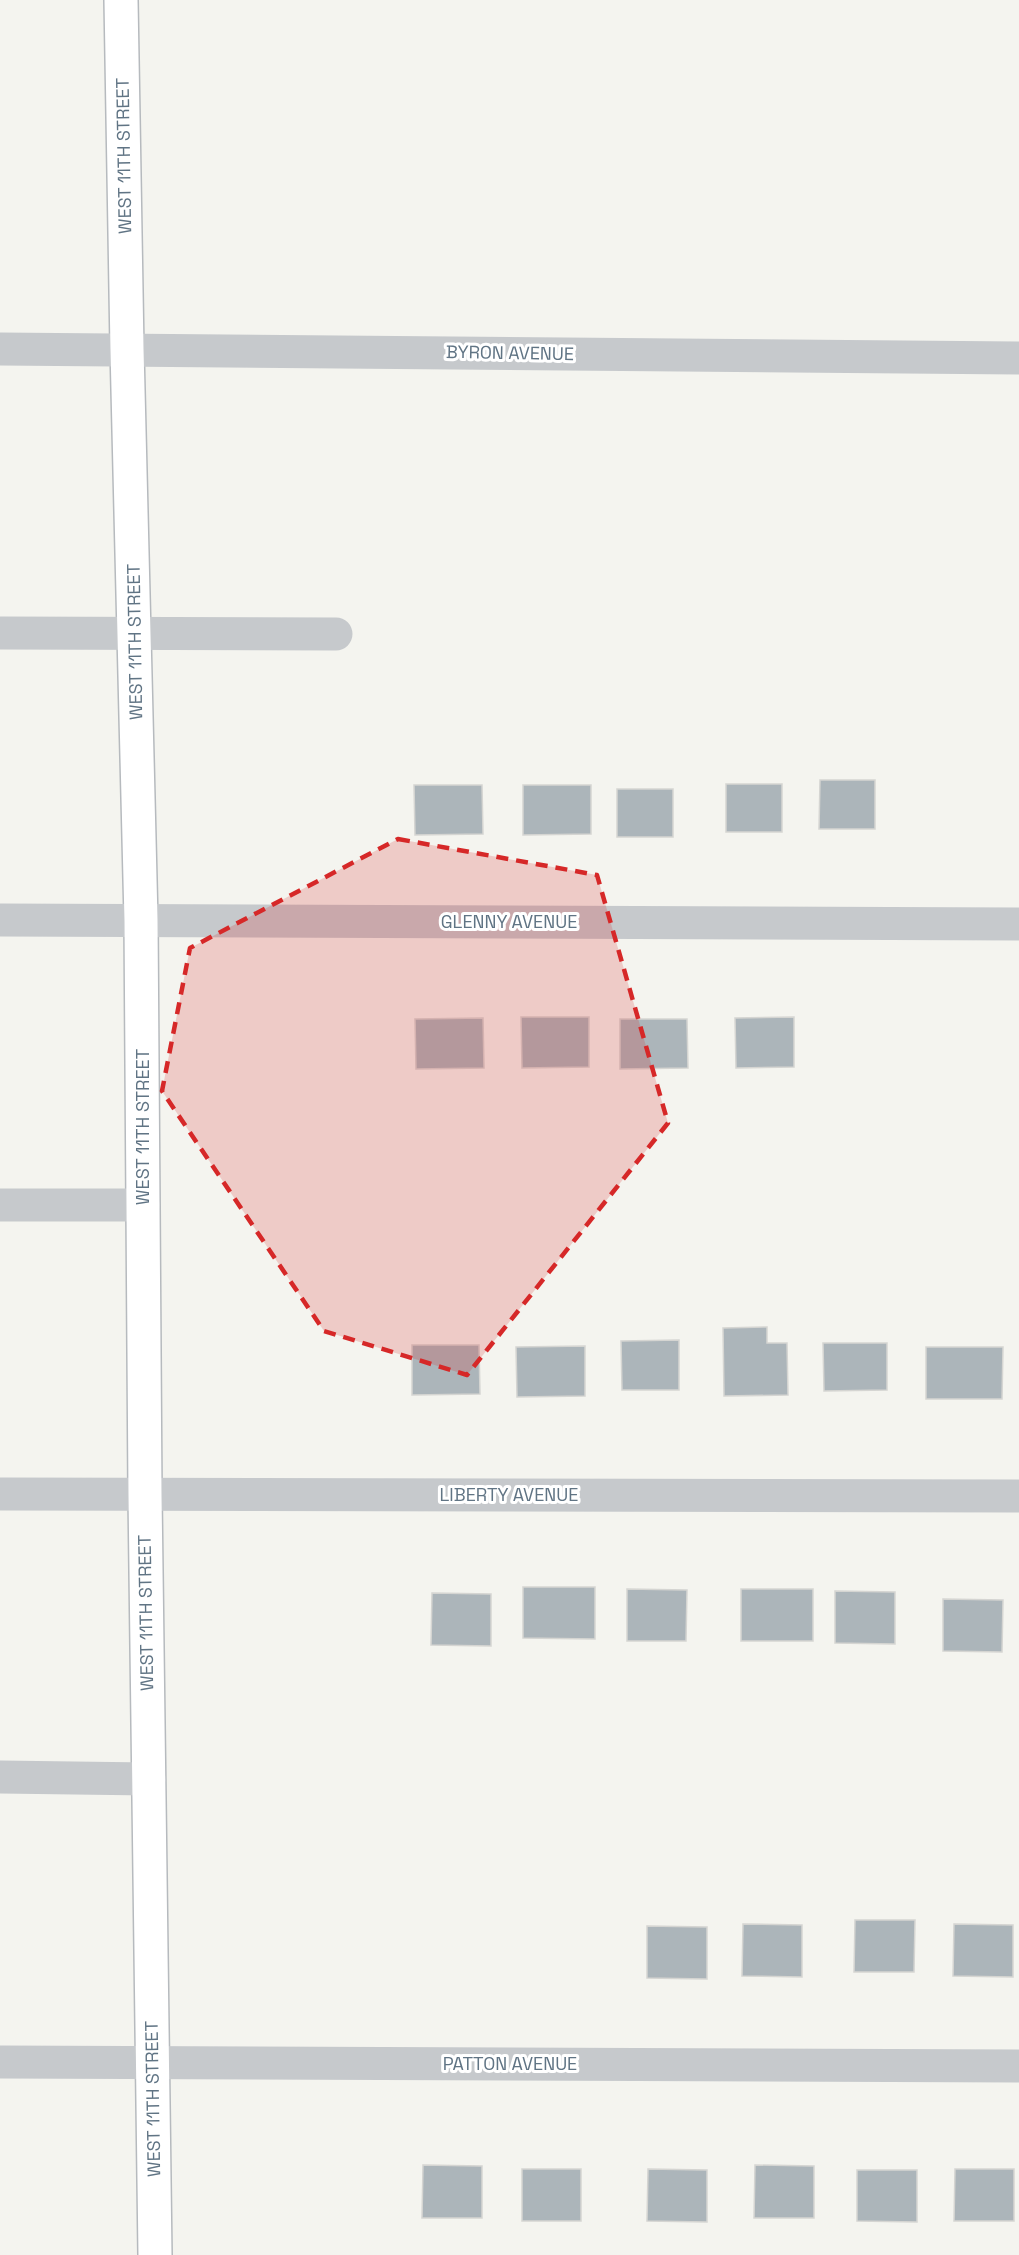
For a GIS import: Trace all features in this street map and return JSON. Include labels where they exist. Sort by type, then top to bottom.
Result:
[{"type":"main road","name":"WEST 11TH STREET","points":[[121,0],[141,920],[145,1495],[155,2255]]},
{"type":"street","name":"BYRON AVENUE","points":[[0,349],[1019,358]]},
{"type":"street","points":[[0,633],[336,634]]},
{"type":"street","name":"GLENNY AVENUE","points":[[0,920],[1019,924]]},
{"type":"street","points":[[0,1205],[143,1205]]},
{"type":"street","name":"LIBERTY AVENUE","points":[[0,1494],[1019,1497]]},
{"type":"street","points":[[0,1777],[149,1779]]},
{"type":"street","name":"PATTON AVENUE","points":[[0,2062],[1019,2066]]},
{"type":"highlighted area","points":[[398,839],[597,875],[668,1123],[467,1375],[324,1331],[162,1091],[190,948]]},
{"type":"building","points":[[820,780],[875,780],[875,829],[819,829]]},
{"type":"building","points":[[726,784],[782,784],[782,832],[726,832]]},
{"type":"building","points":[[414,785],[482,785],[483,834],[415,835]]},
{"type":"building","points":[[523,785],[591,785],[591,834],[523,835]]},
{"type":"building","points":[[617,789],[673,789],[673,837],[617,837]]},
{"type":"building","points":[[521,1017],[589,1017],[589,1067],[522,1068]]},
{"type":"building","points":[[794,1017],[794,1067],[736,1068],[735,1018]]},
{"type":"building","points":[[483,1018],[484,1068],[416,1069],[415,1019]]},
{"type":"building","points":[[620,1019],[687,1019],[688,1068],[620,1069]]},
{"type":"building","points":[[767,1327],[767,1343],[787,1343],[788,1395],[724,1396],[723,1328]]},
{"type":"building","points":[[679,1340],[679,1390],[622,1390],[621,1341]]},
{"type":"building","points":[[823,1343],[887,1343],[887,1390],[824,1391]]},
{"type":"building","points":[[412,1345],[479,1345],[480,1394],[412,1395]]},
{"type":"building","points":[[585,1346],[585,1396],[517,1397],[516,1347]]},
{"type":"building","points":[[926,1347],[1003,1347],[1002,1399],[926,1399]]},
{"type":"building","points":[[523,1587],[595,1587],[595,1639],[523,1638]]},
{"type":"building","points":[[627,1589],[687,1590],[686,1641],[627,1641]]},
{"type":"building","points":[[741,1589],[813,1589],[813,1641],[741,1641]]},
{"type":"building","points":[[835,1591],[895,1592],[895,1644],[835,1643]]},
{"type":"building","points":[[432,1593],[491,1594],[491,1646],[431,1645]]},
{"type":"building","points":[[943,1599],[1003,1600],[1002,1652],[943,1651]]},
{"type":"building","points":[[855,1920],[915,1920],[914,1972],[854,1972]]},
{"type":"building","points":[[743,1924],[802,1925],[802,1977],[742,1976]]},
{"type":"building","points":[[954,1924],[1013,1925],[1013,1977],[953,1976]]},
{"type":"building","points":[[647,1926],[707,1927],[707,1979],[647,1978]]},
{"type":"building","points":[[423,2165],[482,2166],[482,2218],[422,2218]]},
{"type":"building","points":[[755,2165],[814,2166],[814,2218],[754,2218]]},
{"type":"building","points":[[522,2169],[581,2169],[581,2221],[522,2221]]},
{"type":"building","points":[[648,2169],[707,2170],[707,2222],[647,2221]]},
{"type":"building","points":[[955,2169],[1014,2169],[1014,2221],[954,2221]]},
{"type":"building","points":[[857,2170],[917,2170],[917,2222],[857,2221]]}]
